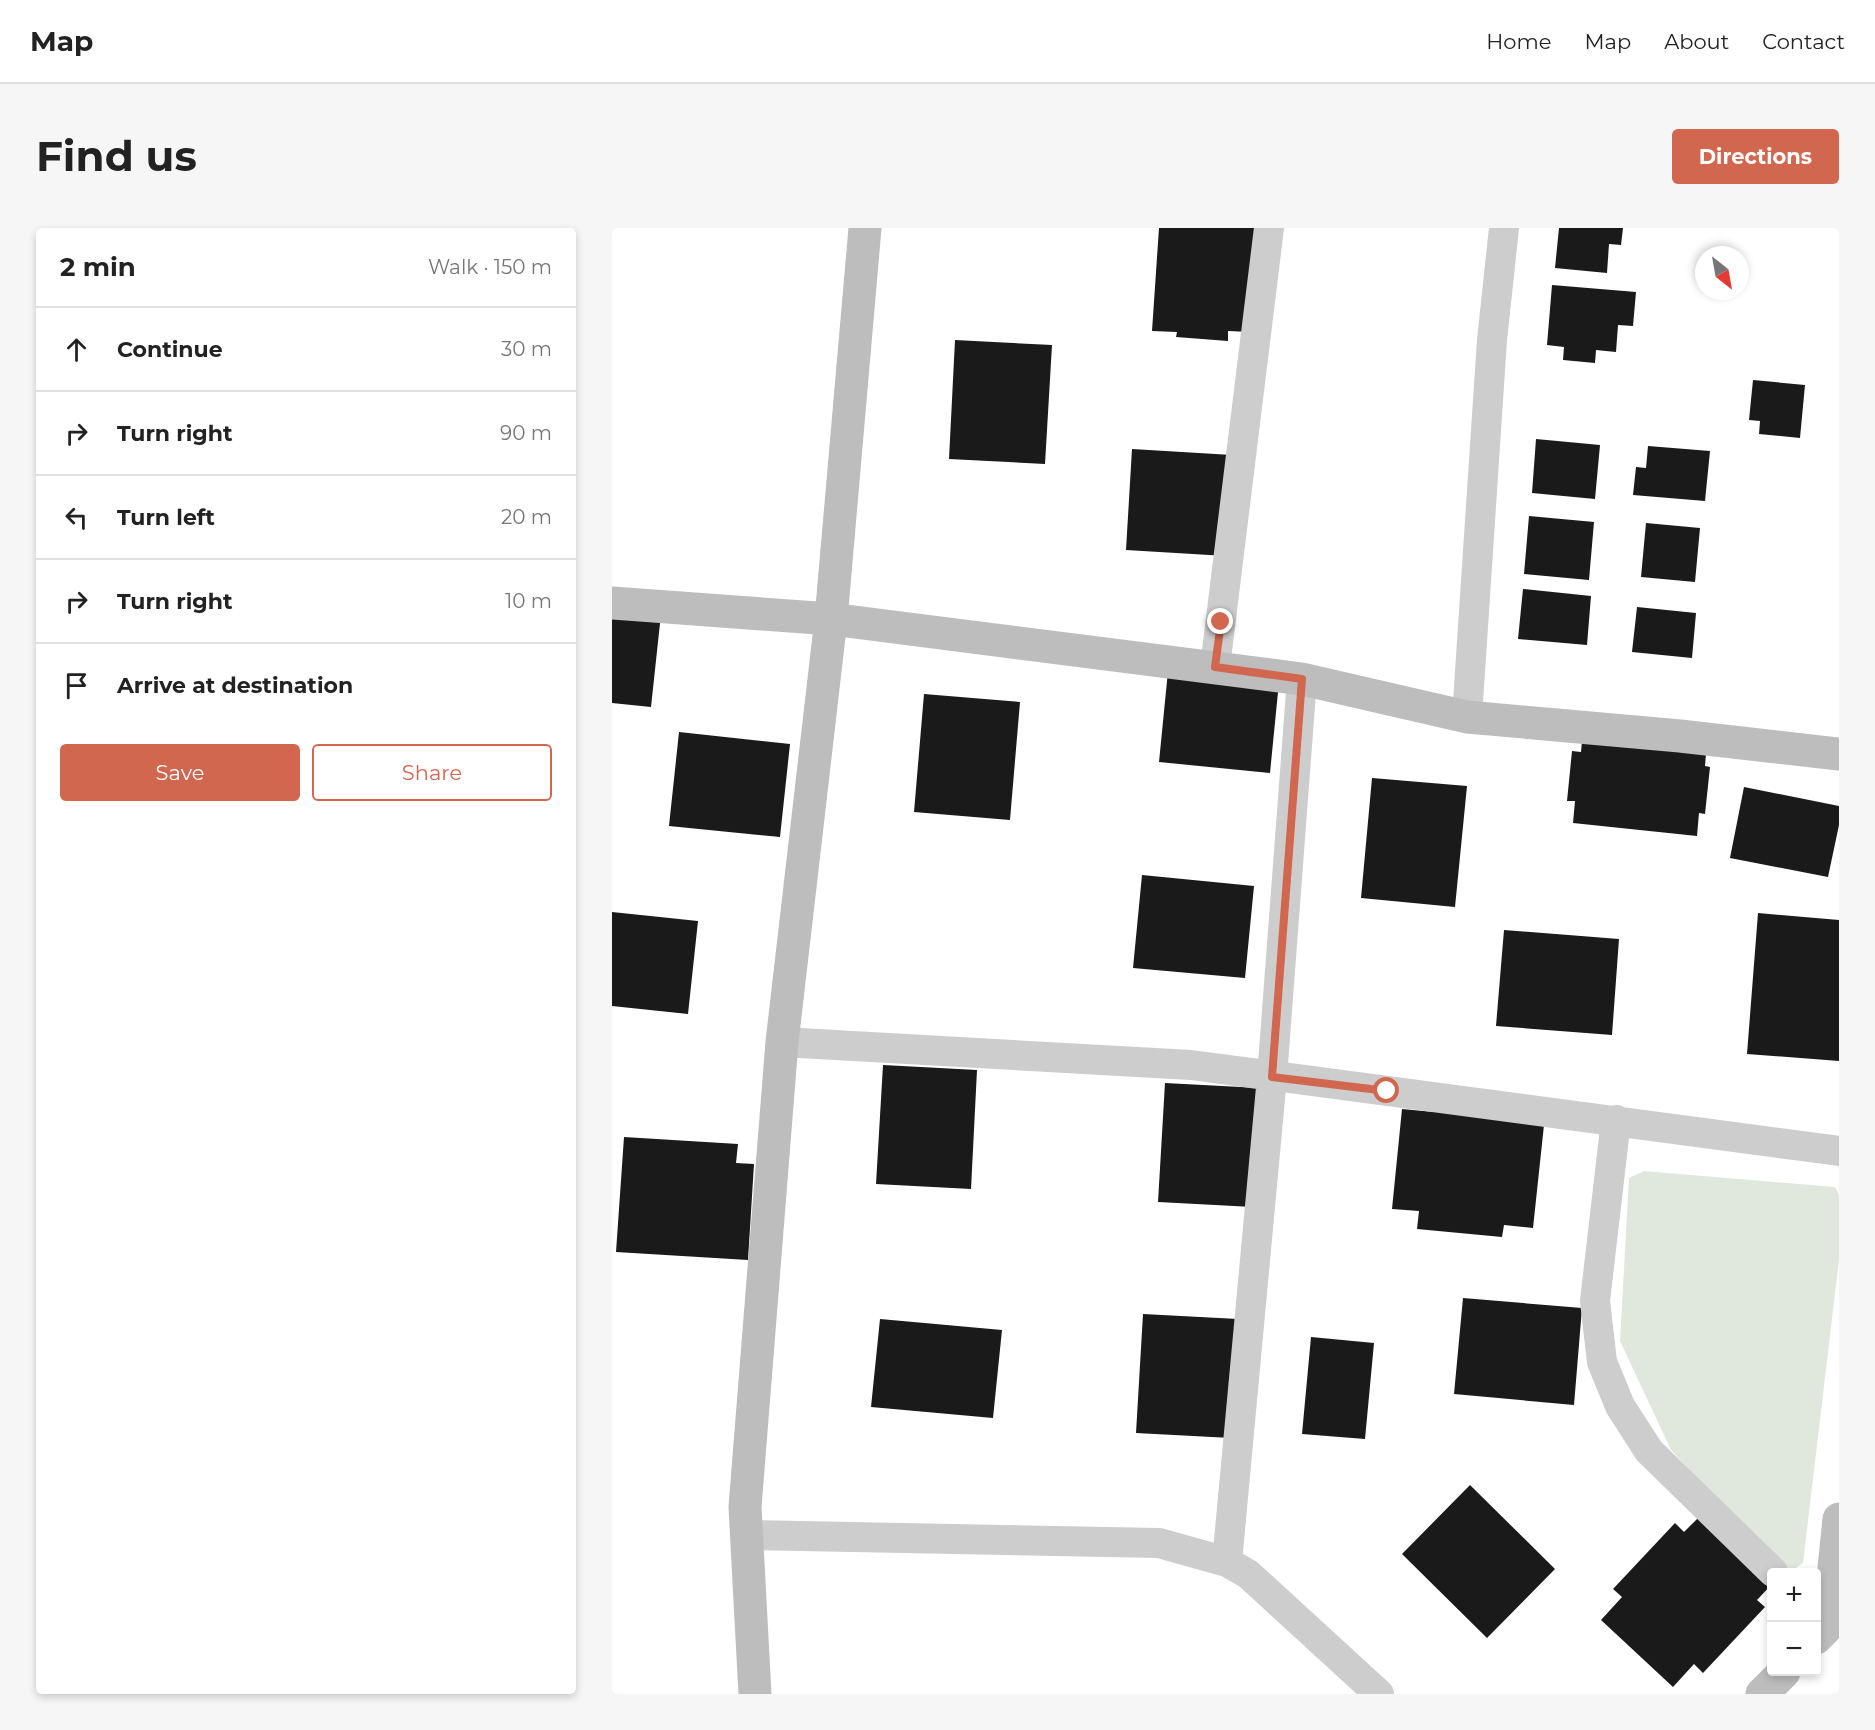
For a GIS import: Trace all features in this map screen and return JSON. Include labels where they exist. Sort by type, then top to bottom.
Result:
[{"type":"street","points":[[755,1694],[745,1507],[782,1042],[831,619],[865,228]]},
{"type":"street","points":[[1215,667],[1269,228]]},
{"type":"street","points":[[1467,717],[1492,352],[1504,228]]},
{"type":"street","points":[[612,603],[831,619],[1302,679],[1467,717],[1680,736],[1839,754]]},
{"type":"street","points":[[1227,1562],[1272,1077],[1302,679]]},
{"type":"street","points":[[782,1042],[1191,1065],[1839,1151]]},
{"type":"street","points":[[1616,1120],[1595,1301],[1602,1362],[1620,1406],[1649,1451],[1769,1568]]},
{"type":"street","points":[[1825,1627],[1839,1519]]},
{"type":"street","points":[[747,1535],[1159,1543],[1227,1562],[1248,1574],[1379,1694]]},
{"type":"street","points":[[1762,1694],[1779,1676]]},
{"type":"shaded area","points":[[1644,1171],[1835,1187],[1839,1195],[1839,1260],[1803,1563],[1796,1568],[1775,1568],[1742,1526],[1671,1450],[1620,1341],[1629,1178]]},
{"type":"building","points":[[1159,228],[1258,228],[1251,332],[1228,331],[1228,341],[1176,337],[1177,332],[1152,331]]},
{"type":"building","points":[[1559,228],[1623,228],[1621,245],[1609,244],[1607,273],[1555,268]]},
{"type":"building","points":[[1552,285],[1636,292],[1633,326],[1618,325],[1616,352],[1596,350],[1595,363],[1563,360],[1564,347],[1547,345]]},
{"type":"building","points":[[955,340],[1052,345],[1045,464],[949,459]]},
{"type":"building","points":[[1753,380],[1805,385],[1800,438],[1759,434],[1760,421],[1749,420]]},
{"type":"building","points":[[1536,439],[1600,445],[1595,499],[1532,493]]},
{"type":"building","points":[[1648,446],[1710,451],[1705,501],[1633,495],[1636,467],[1646,468]]},
{"type":"building","points":[[1132,449],[1232,455],[1226,556],[1126,550]]},
{"type":"building","points":[[1529,516],[1594,522],[1589,580],[1524,574]]},
{"type":"building","points":[[1646,523],[1700,528],[1695,582],[1641,577]]},
{"type":"building","points":[[1523,589],[1591,596],[1587,645],[1518,639]]},
{"type":"building","points":[[1637,607],[1696,613],[1692,658],[1632,652]]},
{"type":"building","points":[[612,609],[661,614],[651,707],[612,703]]},
{"type":"building","points":[[1168,671],[1279,682],[1270,773],[1159,762]]},
{"type":"building","points":[[924,694],[1020,702],[1010,820],[914,812]]},
{"type":"building","points":[[1583,730],[1707,742],[1705,766],[1710,767],[1705,814],[1699,813],[1697,836],[1573,823],[1575,801],[1567,801],[1572,751],[1581,752]]},
{"type":"building","points":[[679,732],[790,744],[780,837],[669,826]]},
{"type":"building","points":[[1372,778],[1467,786],[1455,907],[1361,898]]},
{"type":"building","points":[[1744,787],[1839,806],[1839,825],[1828,877],[1730,858]]},
{"type":"building","points":[[1142,875],[1254,886],[1245,978],[1133,968]]},
{"type":"building","points":[[612,912],[698,921],[688,1014],[612,1006]]},
{"type":"building","points":[[1758,913],[1839,920],[1839,1061],[1747,1054]]},
{"type":"building","points":[[1504,930],[1619,939],[1612,1035],[1496,1026]]},
{"type":"building","points":[[883,1065],[977,1070],[971,1189],[876,1184]]},
{"type":"building","points":[[1165,1083],[1260,1088],[1253,1207],[1158,1202]]},
{"type":"building","points":[[1435,1101],[1544,1125],[1533,1228],[1504,1225],[1502,1237],[1417,1229],[1419,1211],[1392,1209],[1402,1109],[1434,1112]]},
{"type":"building","points":[[624,1137],[738,1144],[736,1163],[754,1164],[748,1260],[616,1252]]},
{"type":"building","points":[[1463,1298],[1582,1308],[1574,1405],[1454,1394]]},
{"type":"building","points":[[1143,1314],[1238,1319],[1231,1438],[1136,1433]]},
{"type":"building","points":[[880,1319],[1002,1330],[993,1418],[871,1407]]},
{"type":"building","points":[[1311,1337],[1374,1343],[1365,1439],[1302,1434]]},
{"type":"building","points":[[1470,1485],[1555,1569],[1487,1638],[1402,1554]]},
{"type":"building","points":[[1702,1514],[1767,1579],[1767,1589],[1757,1600],[1765,1607],[1703,1673],[1694,1664],[1673,1687],[1601,1620],[1622,1597],[1613,1589],[1675,1523],[1684,1532]]},
{"type":"route","points":[[1221,622],[1215,667],[1302,679],[1272,1077],[1387,1091]]}]
